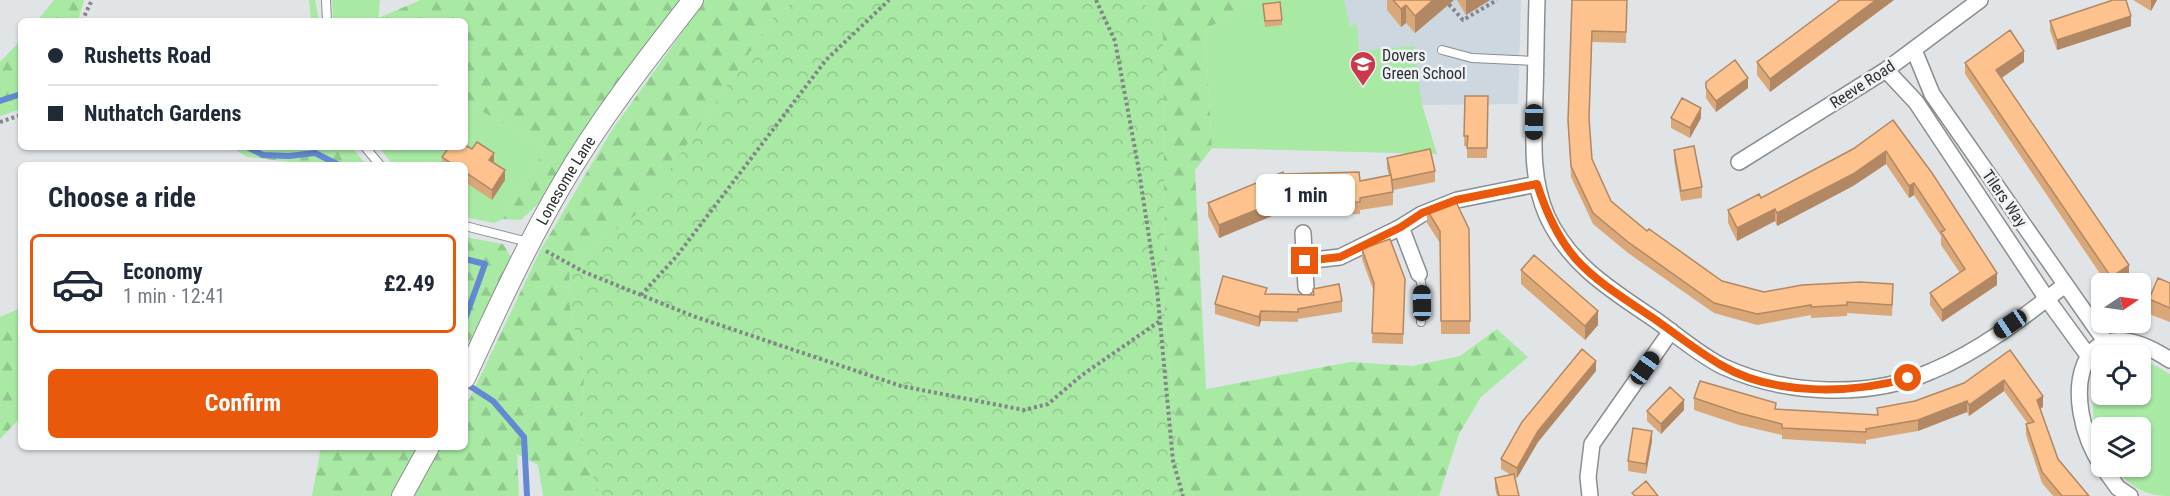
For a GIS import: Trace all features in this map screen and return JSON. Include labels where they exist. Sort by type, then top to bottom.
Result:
[{"type":"street","name":"Lonesome Lane","points":[[468,372],[530,242],[563,183],[634,75],[693,0]]},
{"type":"street","points":[[1537,0],[1533,162],[1547,216],[1566,250],[1594,278],[1723,366],[1759,380],[1803,388],[1842,390],[1886,384],[1931,372],[1963,356],[2065,285]]},
{"type":"street","name":"Reeve Road","points":[[1739,162],[1886,70],[1980,0]]},
{"type":"street","name":"Tilers Way","points":[[1914,50],[1932,94],[2105,341]]},
{"type":"street","name":"Tilers Way","points":[[1886,70],[1916,102],[2047,299],[2087,354]]},
{"type":"street","points":[[1305,261],[1340,257],[1401,227],[1422,213],[1456,200],[1537,184]]},
{"type":"street","points":[[1401,227],[1419,274]]},
{"type":"street","points":[[1303,233],[1306,287]]},
{"type":"street","points":[[1590,496],[1588,477],[1592,444],[1671,331]]},
{"type":"street","points":[[2091,446],[2084,433],[2079,407],[2083,366],[2087,354],[2105,341],[2134,343],[2170,360]]},
{"type":"street","points":[[402,496],[427,450]]},
{"type":"street","points":[[2110,477],[2118,488],[2130,496]]},
{"type":"lane","points":[[326,0],[327,18]]},
{"type":"lane","points":[[1442,50],[1472,58],[1536,61]]},
{"type":"lane","points":[[368,150],[378,162]]},
{"type":"lane","points":[[468,227],[530,242]]},
{"type":"lane","points":[[1419,274],[1422,287],[1421,322]]},
{"type":"path","points":[[83,18],[92,0]]},
{"type":"path","points":[[641,295],[676,257],[826,60],[889,0]]},
{"type":"path","points":[[1096,0],[1115,41],[1138,165],[1160,321],[1173,460],[1183,496]]},
{"type":"path","points":[[1445,0],[1463,20],[1497,0]]},
{"type":"path","points":[[0,122],[18,116]]},
{"type":"path","points":[[530,242],[584,272],[693,316],[901,386],[1023,410],[1047,404],[1082,375],[1160,321]]},
{"type":"shaded area","name":"Dovers Green School","points":[[1249,0],[1521,0],[1518,104],[1422,105],[1437,154],[1212,148]]},
{"type":"green space","points":[[54,0],[84,0],[79,18],[39,18]]},
{"type":"green space","points":[[309,0],[315,0],[318,18],[311,18]]},
{"type":"green space","points":[[332,0],[380,0],[378,18],[333,18]]},
{"type":"green space","points":[[421,0],[681,0],[604,101],[538,204],[521,220],[503,219],[546,147],[468,104],[468,18],[378,18]]},
{"type":"green space","points":[[705,0],[795,0],[774,17],[642,211],[570,265],[569,301],[584,378],[581,449],[601,496],[543,496],[538,465],[517,454],[519,496],[312,496],[320,450],[468,450],[468,400],[540,251],[610,133]]},
{"type":"green space","points":[[795,0],[1142,0],[1163,35],[1165,313],[1179,465],[1193,496],[601,496],[581,449],[584,378],[569,301],[570,265],[642,210],[774,17]]},
{"type":"green space","points":[[1142,0],[1249,0],[1205,31],[1212,148],[1195,170],[1206,389],[1350,362],[1412,366],[1460,356],[1497,329],[1528,357],[1481,397],[1459,434],[1439,496],[1193,496],[1179,465],[1165,313],[1163,35]]},
{"type":"green space","name":"Dovers Green School","points":[[1249,0],[1344,0],[1350,26],[1357,24],[1359,51],[1414,46],[1422,105],[1437,154],[1212,148],[1205,31]]},
{"type":"green space","points":[[18,43],[18,110],[0,116],[0,62]]},
{"type":"green space","points":[[468,104],[546,147],[503,219],[494,223],[468,218],[468,162],[391,162],[381,150],[468,150]]},
{"type":"green space","points":[[236,150],[354,150],[364,162],[291,162],[247,157]]},
{"type":"green space","points":[[468,238],[503,244],[511,257],[468,344]]},
{"type":"green space","points":[[18,309],[18,420],[0,439],[0,317]]},
{"type":"green space","points":[[2151,364],[2170,374],[2170,496],[2145,492],[2123,477],[2151,477],[2151,417],[2094,417],[2093,405],[2151,405]]},
{"type":"building","points":[[1393,0],[1433,0],[1415,16],[1406,5],[1401,9]]},
{"type":"building","points":[[1572,0],[1627,0],[1626,32],[1592,31],[1589,118],[1592,159],[1611,201],[1647,231],[1649,229],[1722,281],[1764,292],[1802,285],[1860,282],[1893,284],[1892,305],[1847,302],[1847,305],[1811,307],[1811,305],[1757,314],[1714,303],[1628,242],[1593,213],[1571,166],[1568,121]]},
{"type":"building","points":[[1840,0],[1876,0],[1770,79],[1757,62]]},
{"type":"building","points":[[2113,0],[2126,0],[2131,16],[2057,40],[2050,21]]},
{"type":"building","points":[[1280,2],[1282,20],[1265,21],[1263,4]]},
{"type":"building","points":[[2010,30],[2024,51],[1996,70],[2129,265],[2117,273],[2108,273],[1965,63]]},
{"type":"building","points":[[1735,60],[1748,78],[1716,101],[1706,88],[1706,82]]},
{"type":"building","points":[[1465,96],[1488,96],[1487,148],[1467,148],[1468,136],[1464,136]]},
{"type":"building","points":[[1682,98],[1701,108],[1690,128],[1671,118]]},
{"type":"building","points":[[1893,120],[1932,173],[1997,273],[1942,310],[1930,293],[1965,269],[1941,232],[1945,230],[1914,183],[1909,186],[1886,151],[1853,174],[1777,213],[1775,209],[1737,228],[1728,210],[1759,194],[1761,198],[1853,149]]},
{"type":"building","points":[[477,142],[494,153],[489,160],[505,170],[492,190],[468,174],[468,162],[450,162],[442,157],[447,150],[468,150],[468,147],[472,149]]},
{"type":"building","points":[[1694,146],[1702,187],[1681,191],[1674,150]]},
{"type":"building","points":[[1430,149],[1435,171],[1392,180],[1387,158]]},
{"type":"building","points":[[1283,172],[1283,174],[1359,172],[1360,181],[1391,175],[1393,192],[1360,198],[1360,202],[1308,204],[1308,189],[1219,225],[1208,203]]},
{"type":"building","points":[[1456,202],[1469,229],[1470,321],[1441,321],[1440,231],[1427,210]]},
{"type":"building","points":[[1390,239],[1405,279],[1403,334],[1372,333],[1374,283],[1362,249]]},
{"type":"building","points":[[1534,255],[1598,311],[1585,326],[1521,270]]},
{"type":"building","points":[[1223,276],[1267,288],[1265,294],[1314,295],[1313,289],[1339,284],[1342,301],[1298,309],[1298,312],[1261,311],[1259,317],[1215,304]]},
{"type":"building","points":[[2158,278],[2170,283],[2170,308],[2151,300]]},
{"type":"building","points":[[1582,349],[1596,361],[1538,431],[1517,468],[1501,459],[1522,422]]},
{"type":"building","points":[[2010,350],[2043,396],[2037,400],[2058,459],[2089,496],[2062,496],[2042,472],[2026,424],[2034,422],[2004,380],[1969,405],[1967,401],[1918,420],[1866,429],[1866,432],[1782,428],[1782,424],[1694,398],[1700,381],[1776,403],[1775,409],[1878,415],[1877,408],[1915,401],[1964,383]]},
{"type":"building","points":[[1670,387],[1684,400],[1661,424],[1647,411]]},
{"type":"building","points":[[1633,428],[1652,431],[1646,464],[1628,461]]},
{"type":"building","points":[[1514,474],[1519,496],[1499,496],[1495,478]]},
{"type":"building","points":[[1646,481],[1658,496],[1635,496],[1632,493]]},
{"type":"waterway","points":[[0,101],[18,95]]},
{"type":"waterway","points":[[253,150],[263,155],[289,156],[315,153],[333,162]]},
{"type":"waterway","points":[[468,260],[485,264],[468,311]]},
{"type":"waterway","points":[[468,385],[493,401],[524,437],[527,496]]},
{"type":"place","name":"Dovers Green School","points":[[1363,87]]},
{"type":"route","points":[[1305,261],[1340,257],[1401,227],[1422,213],[1456,200],[1510,187],[1537,184],[1547,216],[1566,250],[1594,278],[1723,366],[1759,380],[1803,388],[1842,390],[1886,384],[1908,378]]}]
